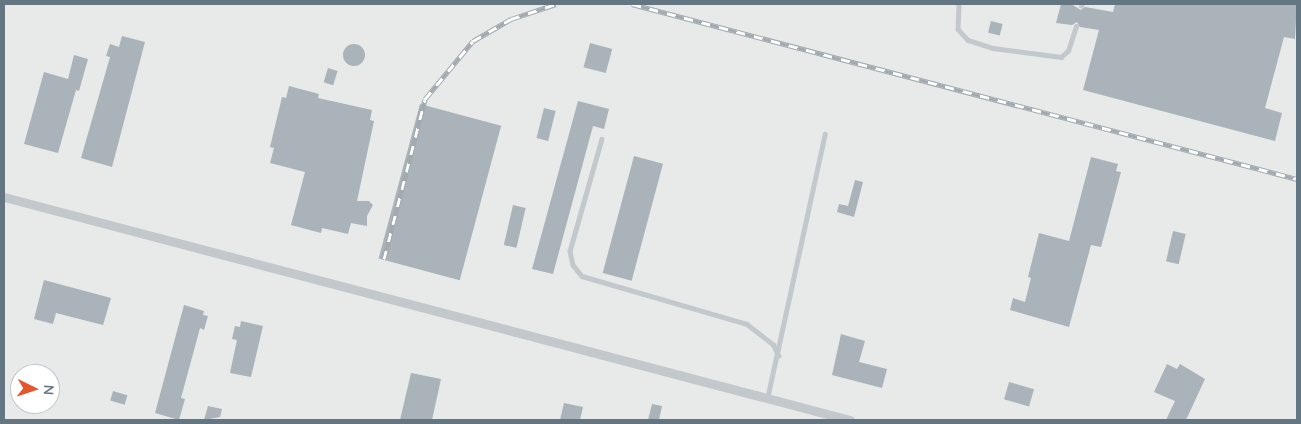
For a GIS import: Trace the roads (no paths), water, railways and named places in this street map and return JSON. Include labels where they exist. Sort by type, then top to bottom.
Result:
[{"type":"street","points":[[4,197],[850,420]]},
{"type":"lane","points":[[959,4],[958,29],[968,40],[993,48],[1062,57],[1068,51],[1076,26]]},
{"type":"lane","points":[[767,399],[779,356],[825,134]]},
{"type":"lane","points":[[602,139],[570,251],[573,265],[582,276],[747,324],[772,344],[779,356]]},
{"type":"railway","points":[[384,259],[425,99],[473,41],[511,19],[556,4]]},
{"type":"railway","points":[[632,4],[1297,179]]}]
